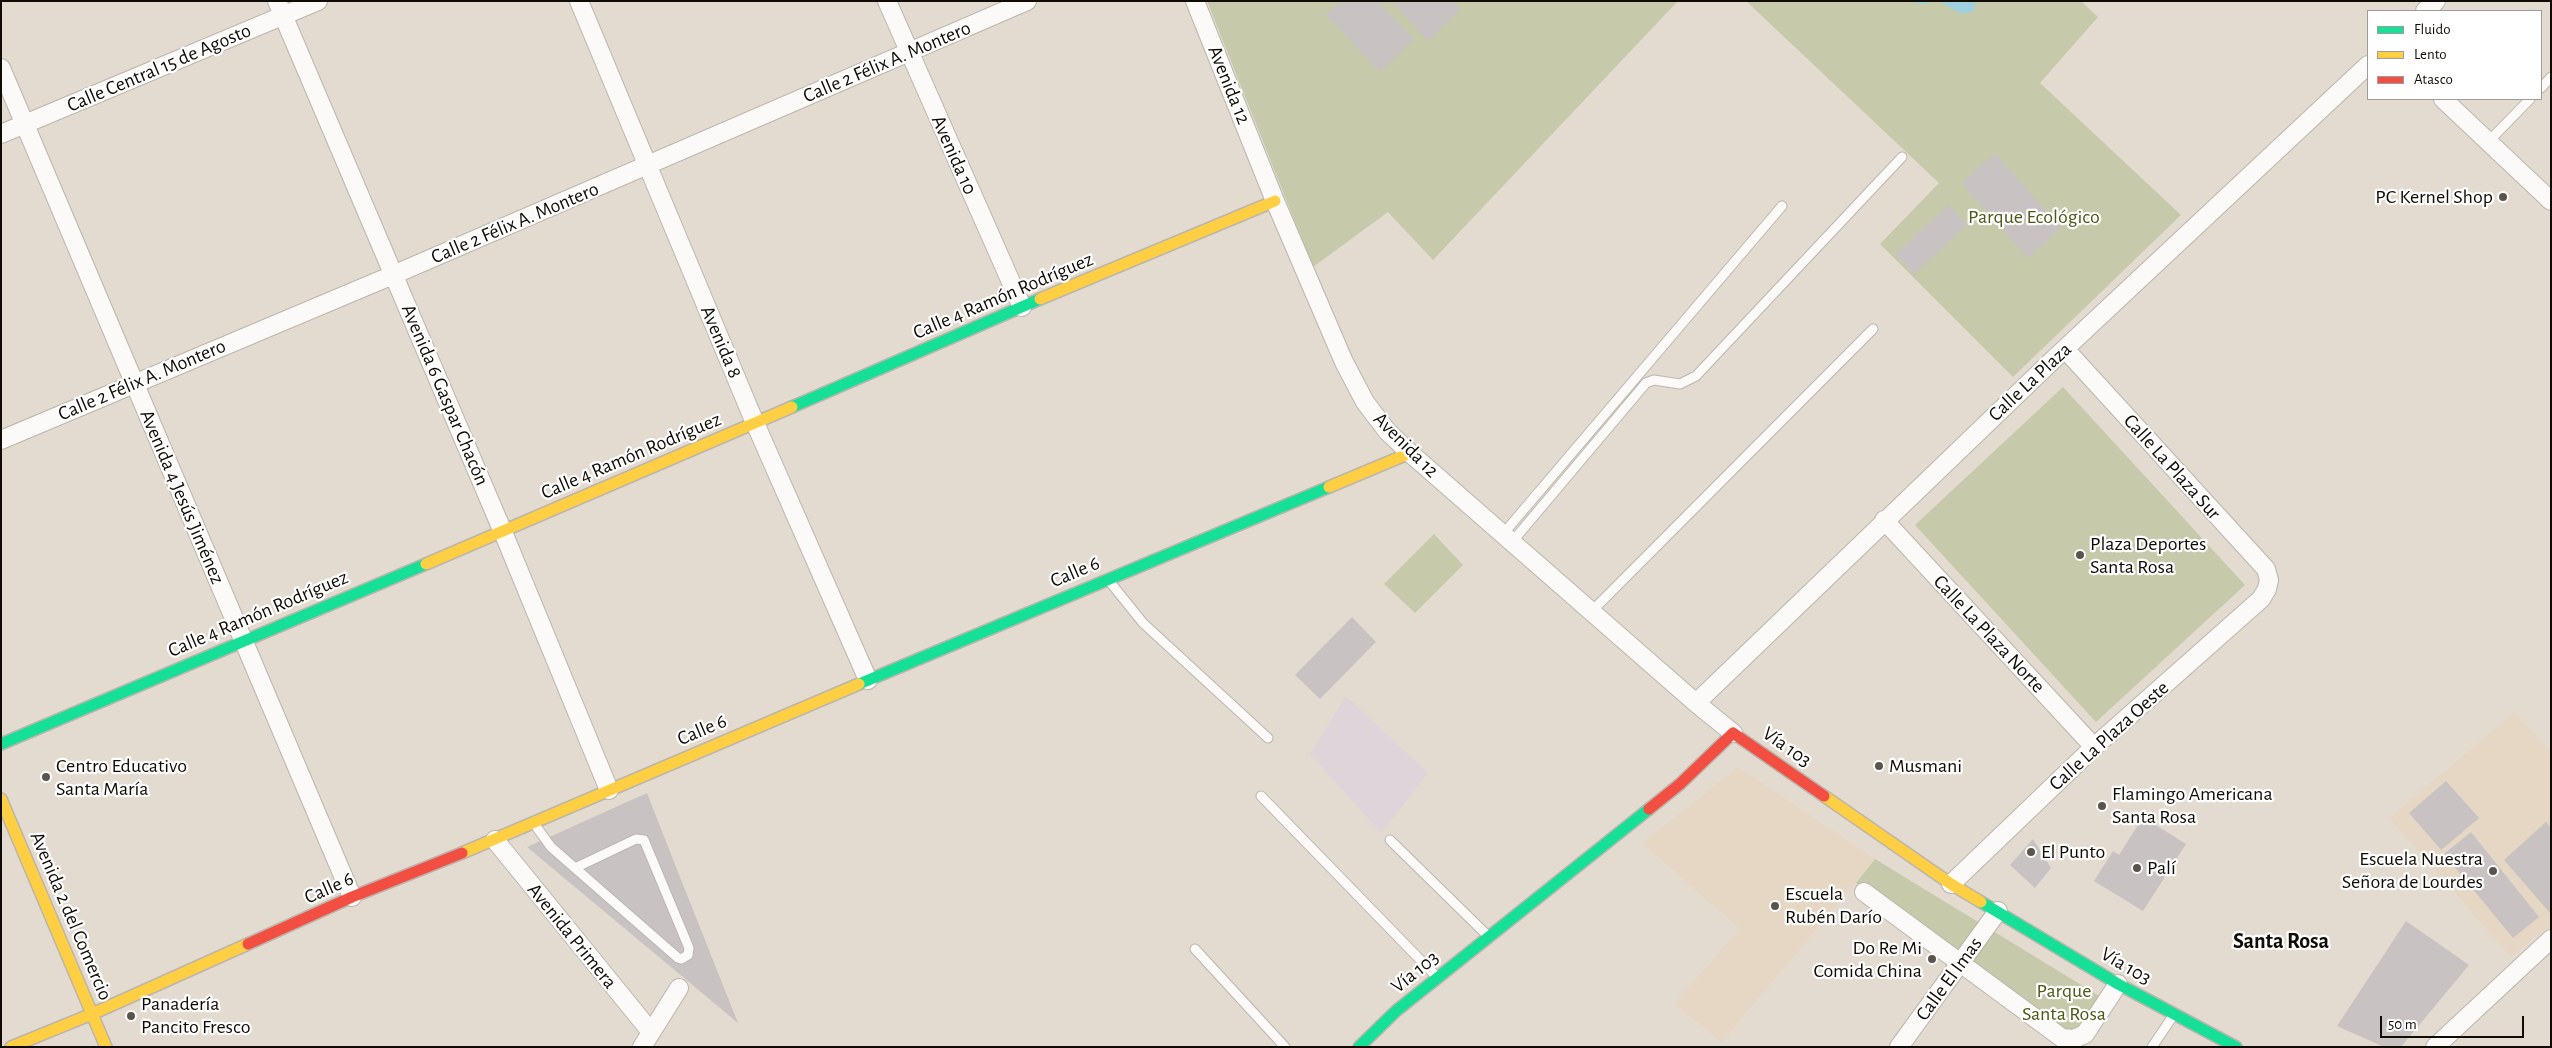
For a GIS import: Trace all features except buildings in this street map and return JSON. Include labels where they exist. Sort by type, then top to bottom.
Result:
[{"type":"street","name":"Calle Central 15 de Agosto","points":[[1,134],[280,8],[318,1]]},
{"type":"street","name":"Avenida 8","points":[[579,1],[755,423],[868,680]]},
{"type":"street","name":"Avenida 10","points":[[887,1],[1022,307]]},
{"type":"street","name":"Calle 2 Félix A. Montero","points":[[1,440],[393,275],[1027,1]]},
{"type":"street","name":"Avenida 12","points":[[1195,1],[1275,201],[1344,362],[1365,402],[1387,431],[1410,453],[1591,612],[1733,733]]},
{"type":"street","points":[[2426,10],[2436,1]]},
{"type":"street","name":"Avenida 6 Gaspar Chacón","points":[[280,8],[503,532],[610,790]]},
{"type":"street","name":"Calle La Plaza","points":[[1696,703],[1884,520],[2367,66]]},
{"type":"street","name":"Avenida 4 Jesús Jiménez","points":[[1,68],[352,897]]},
{"type":"street","points":[[2444,100],[2551,202]]},
{"type":"street","name":"Calle 4 Ramón Rodríguez","points":[[1,744],[242,640],[503,532],[1022,307],[1275,201]]},
{"type":"street","name":"Calle La Plaza Sur","points":[[2065,349],[2266,569],[2269,580],[2267,589]]},
{"type":"street","name":"Calle 6","points":[[11,1047],[92,1014],[352,897],[534,824],[868,680],[1410,453]]},
{"type":"street","name":"Calle La Plaza Norte","points":[[1884,520],[2094,747]]},
{"type":"street","name":"Calle La Plaza Oeste","points":[[1951,884],[2094,747],[2261,598],[2267,589]]},
{"type":"street","name":"Vía 103","points":[[1359,1047],[1396,1011],[1680,784],[1733,733],[1951,884],[2118,984],[2175,1014],[2226,1045]]},
{"type":"street","name":"Avenida 2 del Comercio","points":[[1,799],[106,1047]]},
{"type":"street","name":"Avenida Primera","points":[[494,840],[646,1039]]},
{"type":"street","points":[[1864,892],[1960,965],[2062,1038],[2074,1039],[2085,1034],[2118,984]]},
{"type":"street","name":"Calle El Imas","points":[[1899,1047],[1998,911]]},
{"type":"street","points":[[2435,1047],[2551,939]]},
{"type":"street","points":[[646,1039],[679,988]]},
{"type":"lane","points":[[2542,87],[2551,77]]},
{"type":"lane","points":[[2489,141],[2529,100]]},
{"type":"lane","points":[[1507,538],[1646,383],[1654,380],[1680,384],[1696,376],[1902,157]]},
{"type":"lane","points":[[1507,538],[1782,206]]},
{"type":"lane","points":[[1591,612],[1873,329]]},
{"type":"lane","points":[[1107,579],[1143,623],[1268,738]]},
{"type":"lane","points":[[1261,796],[1437,978]]},
{"type":"lane","points":[[534,824],[551,847],[575,868],[678,958],[682,959],[688,955],[689,948],[644,840],[636,839],[575,868]]},
{"type":"lane","points":[[1390,840],[1489,937]]},
{"type":"lane","points":[[1195,948],[1285,1047]]},
{"type":"lane","points":[[2152,1047],[2175,1014]]},
{"type":"shaded area","points":[[1346,696],[1428,773],[1381,833],[1310,754]]},
{"type":"shaded area","name":"Escuela Nuestra Señora de Lourdes","points":[[2515,712],[2551,753],[2551,924],[2511,957],[2389,818]]},
{"type":"shaded area","name":"Escuela Rubén Darío","points":[[1738,767],[1875,859],[1722,1042],[1674,1004],[1740,929],[1642,843]]},
{"type":"green space","points":[[1207,1],[1678,1],[1433,260],[1388,212],[1313,267]]},
{"type":"green space","name":"Parque Ecológico","points":[[1746,1],[2081,1],[2098,17],[2040,83],[2181,215],[2013,377],[1880,244],[1939,183]]},
{"type":"green space","name":"Plaza Deportes Santa Rosa","points":[[2063,387],[2245,585],[2096,722],[1915,525]]},
{"type":"green space","points":[[1434,534],[1463,565],[1415,613],[1384,584]]},
{"type":"green space","name":"Parque Santa Rosa","points":[[1875,859],[2101,997],[2083,1024],[2074,1029],[2065,1030],[1856,883]]},
{"type":"water","points":[[1906,1],[1938,1],[1922,4]]},
{"type":"water","points":[[1938,1],[1975,1],[1974,11],[1962,14]]},
{"type":"traffic: fast","points":[[792,407],[1040,299]]},
{"type":"traffic: fast","points":[[859,684],[1329,487]]},
{"type":"traffic: fast","points":[[1,744],[426,564]]},
{"type":"traffic: fast","points":[[1359,1047],[1396,1011],[1649,809]]},
{"type":"traffic: fast","points":[[1981,902],[2118,984],[2236,1047]]},
{"type":"traffic: slow","points":[[1040,299],[1275,201]]},
{"type":"traffic: slow","points":[[426,564],[792,407]]},
{"type":"traffic: slow","points":[[1329,487],[1410,453]]},
{"type":"traffic: slow","points":[[462,853],[859,684]]},
{"type":"traffic: slow","points":[[1824,796],[1951,884],[1981,902]]},
{"type":"traffic: slow","points":[[1,799],[106,1047]]},
{"type":"traffic: slow","points":[[11,1047],[92,1014],[248,944]]},
{"type":"traffic: jam","points":[[1649,809],[1680,784],[1733,733],[1824,796]]},
{"type":"traffic: jam","points":[[248,944],[352,897],[462,853]]},
{"type":"place","name":"PC Kernel Shop","points":[[2503,197]]},
{"type":"place","name":"Plaza Deportes Santa Rosa","points":[[2080,555]]},
{"type":"place","name":"Musmani","points":[[1879,766]]},
{"type":"place","name":"Centro Educativo Santa María","points":[[46,777]]},
{"type":"place","name":"Flamingo Americana Santa Rosa","points":[[2102,806]]},
{"type":"place","name":"El Punto","points":[[2031,852]]},
{"type":"place","name":"Palí","points":[[2137,868]]},
{"type":"place","name":"Escuela Nuestra Señora de Lourdes","points":[[2493,871]]},
{"type":"place","name":"Escuela Rubén Darío","points":[[1775,906]]},
{"type":"place","name":"Do Re Mi Comida China","points":[[1932,959]]},
{"type":"place","name":"Panadería Pancito Fresco","points":[[131,1016]]},
{"type":"district","name":"Santa Rosa","points":[[2281,941]]}]
